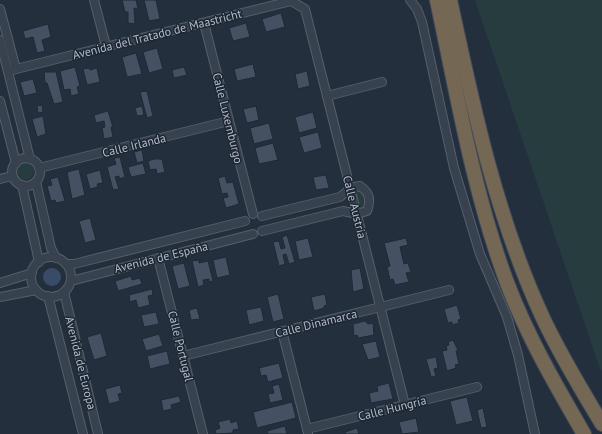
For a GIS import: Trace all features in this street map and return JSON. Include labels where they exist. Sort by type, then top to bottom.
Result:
[{"type":"highway","points":[[437,0],[474,174],[488,228],[507,281],[541,358],[579,434]]},
{"type":"highway","points":[[450,0],[468,81],[498,197],[518,257],[542,316],[602,424]]},
{"type":"highway","points":[[541,358],[584,434]]},
{"type":"street","points":[[94,0],[106,46]]},
{"type":"street","points":[[410,0],[417,9],[422,22],[454,168],[480,254],[501,301],[511,329],[535,434]]},
{"type":"street","name":"Avenida del Tratado de Maastricht","points":[[12,70],[291,1],[305,9]]},
{"type":"street","points":[[0,9],[30,159],[38,165],[39,168],[38,179],[36,182],[52,248],[56,258]]},
{"type":"street","name":"Calle Austria","points":[[305,9],[405,405]]},
{"type":"street","name":"Calle Luxemburgo","points":[[204,23],[253,214]]},
{"type":"street","points":[[0,40],[12,70]]},
{"type":"street","points":[[327,96],[382,82]]},
{"type":"street","points":[[0,101],[16,163]]},
{"type":"street","name":"Calle Irlanda","points":[[39,168],[229,121]]},
{"type":"street","points":[[30,159],[19,160],[12,172],[12,176],[13,179],[22,185],[26,186],[36,182]]},
{"type":"street","points":[[0,179],[12,176]]},
{"type":"street","points":[[22,185],[39,262]]},
{"type":"street","points":[[360,186],[366,190],[369,196],[370,204],[367,211],[357,214],[343,211],[253,234],[246,229],[245,221],[246,218],[253,214],[262,216],[340,197],[351,188],[360,186]]},
{"type":"street","points":[[262,216],[266,224],[262,231]]},
{"type":"street","name":"Avenida de España","points":[[66,264],[74,264],[245,221]]},
{"type":"street","name":"Avenida de España","points":[[71,281],[253,234]]},
{"type":"street","points":[[52,257],[56,258],[62,260],[69,267],[72,277],[69,287],[64,292],[52,297],[41,295],[36,290],[31,277],[34,267],[39,262],[52,257]]},
{"type":"street","name":"Calle Portugal","points":[[158,258],[203,434]]},
{"type":"street","points":[[0,283],[32,273]]},
{"type":"street","points":[[0,297],[36,290]]},
{"type":"street","name":"Calle Dinamarca","points":[[184,356],[449,290]]},
{"type":"street","name":"Avenida de Europa","points":[[64,292],[98,434]]},
{"type":"street","name":"Avenida de Europa","points":[[48,296],[83,434]]},
{"type":"street","points":[[282,331],[308,432]]},
{"type":"street","name":"Calle Hungría","points":[[308,432],[477,387]]},
{"type":"green space","points":[[475,0],[602,0],[602,371],[599,366]]},
{"type":"green space","points":[[21,162],[29,162],[34,167],[32,178],[29,180],[21,180],[16,175],[16,167]]},
{"type":"green space","points":[[359,189],[362,190],[368,201],[363,211],[359,208],[355,193]]},
{"type":"water","points":[[48,268],[56,268],[61,273],[59,284],[56,286],[48,286],[43,281],[43,273]]},
{"type":"building","points":[[122,0],[136,0],[138,9],[134,8],[135,24],[128,23],[128,12],[125,12]]},
{"type":"building","points":[[144,0],[156,0],[160,19],[149,21]]},
{"type":"building","points":[[281,13],[285,27],[266,32],[262,19]]},
{"type":"building","points":[[246,23],[250,37],[233,41],[229,28]]},
{"type":"building","points":[[48,24],[51,37],[42,40],[45,51],[37,53],[33,37],[25,39],[23,31]]},
{"type":"building","points":[[157,48],[163,69],[149,73],[143,52]]},
{"type":"building","points":[[136,53],[142,74],[127,77],[122,57]]},
{"type":"building","points":[[253,64],[256,77],[237,81],[234,69]]},
{"type":"building","points":[[75,67],[80,86],[77,87],[79,94],[71,96],[70,89],[64,90],[60,71]]},
{"type":"building","points":[[184,67],[187,75],[174,78],[172,70]]},
{"type":"building","points":[[89,68],[90,70],[97,68],[100,82],[87,85],[83,69]]},
{"type":"building","points":[[307,71],[310,86],[298,89],[295,74]]},
{"type":"building","points":[[44,72],[56,72],[63,102],[54,104],[47,83],[45,83]]},
{"type":"building","points":[[33,79],[37,93],[24,96],[20,82]]},
{"type":"building","points":[[147,91],[153,116],[147,118],[140,92]]},
{"type":"building","points":[[42,105],[43,112],[38,113],[37,106]]},
{"type":"building","points":[[142,106],[144,115],[137,116],[135,108]]},
{"type":"building","points":[[256,106],[259,120],[247,123],[243,109]]},
{"type":"building","points":[[108,111],[113,127],[111,127],[113,137],[104,139],[102,128],[105,127],[104,121],[96,123],[94,115]]},
{"type":"building","points":[[313,112],[317,128],[299,133],[295,117]]},
{"type":"building","points":[[43,116],[46,134],[37,137],[32,119]]},
{"type":"building","points":[[269,123],[273,139],[254,144],[250,128]]},
{"type":"building","points":[[318,132],[322,148],[304,153],[299,137]]},
{"type":"building","points":[[273,143],[278,160],[259,164],[255,148]]},
{"type":"building","points":[[142,150],[144,161],[137,163],[134,152]]},
{"type":"building","points":[[120,157],[125,177],[119,179],[119,176],[115,177],[119,189],[113,190],[107,167],[116,164],[114,158]]},
{"type":"building","points":[[162,159],[165,172],[157,174],[156,169],[150,170],[148,161]]},
{"type":"building","points":[[143,163],[146,174],[131,177],[128,167]]},
{"type":"building","points":[[79,169],[85,195],[72,199],[67,172]]},
{"type":"building","points":[[100,170],[103,183],[97,184],[98,187],[90,189],[86,174]]},
{"type":"building","points":[[326,175],[329,188],[316,190],[313,177]]},
{"type":"building","points":[[225,176],[227,183],[233,182],[239,204],[226,208],[223,198],[228,197],[227,193],[222,194],[218,178]]},
{"type":"building","points":[[58,177],[65,201],[56,203],[55,200],[51,201],[47,186],[52,185],[50,179]]},
{"type":"building","points":[[90,218],[96,240],[85,243],[79,221]]},
{"type":"building","points":[[287,235],[295,262],[289,264],[286,254],[283,255],[285,264],[279,266],[273,242],[279,241],[281,249],[285,248],[282,237]]},
{"type":"building","points":[[308,238],[313,257],[299,260],[295,241]]},
{"type":"building","points":[[406,238],[408,245],[400,247],[404,264],[408,263],[411,272],[406,273],[409,282],[395,285],[393,279],[390,280],[387,267],[390,266],[384,243]]},
{"type":"building","points":[[226,257],[230,275],[217,278],[213,260]]},
{"type":"building","points":[[199,260],[199,263],[208,261],[213,281],[209,282],[209,279],[203,280],[204,285],[198,287],[192,261]]},
{"type":"building","points":[[184,263],[190,286],[178,289],[172,266]]},
{"type":"building","points":[[360,268],[364,289],[353,292],[351,270]]},
{"type":"building","points":[[131,276],[132,280],[140,278],[142,284],[118,291],[115,281]]},
{"type":"building","points":[[152,289],[153,295],[148,296],[150,305],[138,308],[136,300],[130,302],[129,295]]},
{"type":"building","points":[[278,294],[284,319],[273,322],[267,297]]},
{"type":"building","points":[[325,294],[327,305],[324,306],[324,308],[314,311],[311,297]]},
{"type":"building","points":[[457,305],[461,319],[458,320],[459,323],[452,325],[452,322],[448,323],[444,309]]},
{"type":"building","points":[[261,307],[264,321],[249,325],[246,310]]},
{"type":"building","points":[[197,308],[200,319],[191,320],[189,310]]},
{"type":"building","points":[[156,312],[159,324],[144,327],[141,315]]},
{"type":"building","points":[[365,321],[368,324],[373,323],[374,335],[358,338],[357,335],[354,336],[353,324]]},
{"type":"building","points":[[101,333],[107,356],[94,360],[87,337]]},
{"type":"building","points":[[159,334],[163,346],[146,351],[142,339]]},
{"type":"building","points":[[453,340],[458,350],[456,351],[459,364],[455,365],[456,368],[447,371],[442,351],[447,350],[446,346],[449,345],[448,342]]},
{"type":"building","points":[[376,341],[380,357],[368,360],[362,344]]},
{"type":"building","points":[[167,351],[170,364],[150,369],[147,356]]},
{"type":"building","points":[[436,357],[438,368],[434,369],[436,376],[431,377],[426,359]]},
{"type":"building","points":[[279,363],[283,378],[268,382],[266,375],[261,376],[259,368]]},
{"type":"building","points":[[389,383],[393,399],[371,403],[369,393],[378,391],[377,386]]},
{"type":"building","points":[[279,384],[283,400],[270,403],[268,394],[274,393],[272,386]]},
{"type":"building","points":[[120,385],[122,393],[118,394],[120,401],[109,404],[105,389]]},
{"type":"building","points":[[179,396],[181,402],[171,405],[172,409],[163,411],[161,400]]},
{"type":"building","points":[[467,397],[473,421],[456,425],[450,401]]},
{"type":"building","points":[[292,402],[296,418],[257,428],[253,412]]},
{"type":"building","points":[[483,408],[487,427],[481,428],[477,410]]},
{"type":"building","points":[[416,418],[419,432],[402,434],[399,422]]},
{"type":"building","points":[[230,419],[231,423],[237,421],[239,429],[233,430],[233,433],[216,434],[215,430],[220,428],[218,422]]},
{"type":"building","points":[[285,426],[287,434],[268,434],[267,431]]},
{"type":"building","points":[[357,428],[359,434],[346,434],[345,432]]}]
